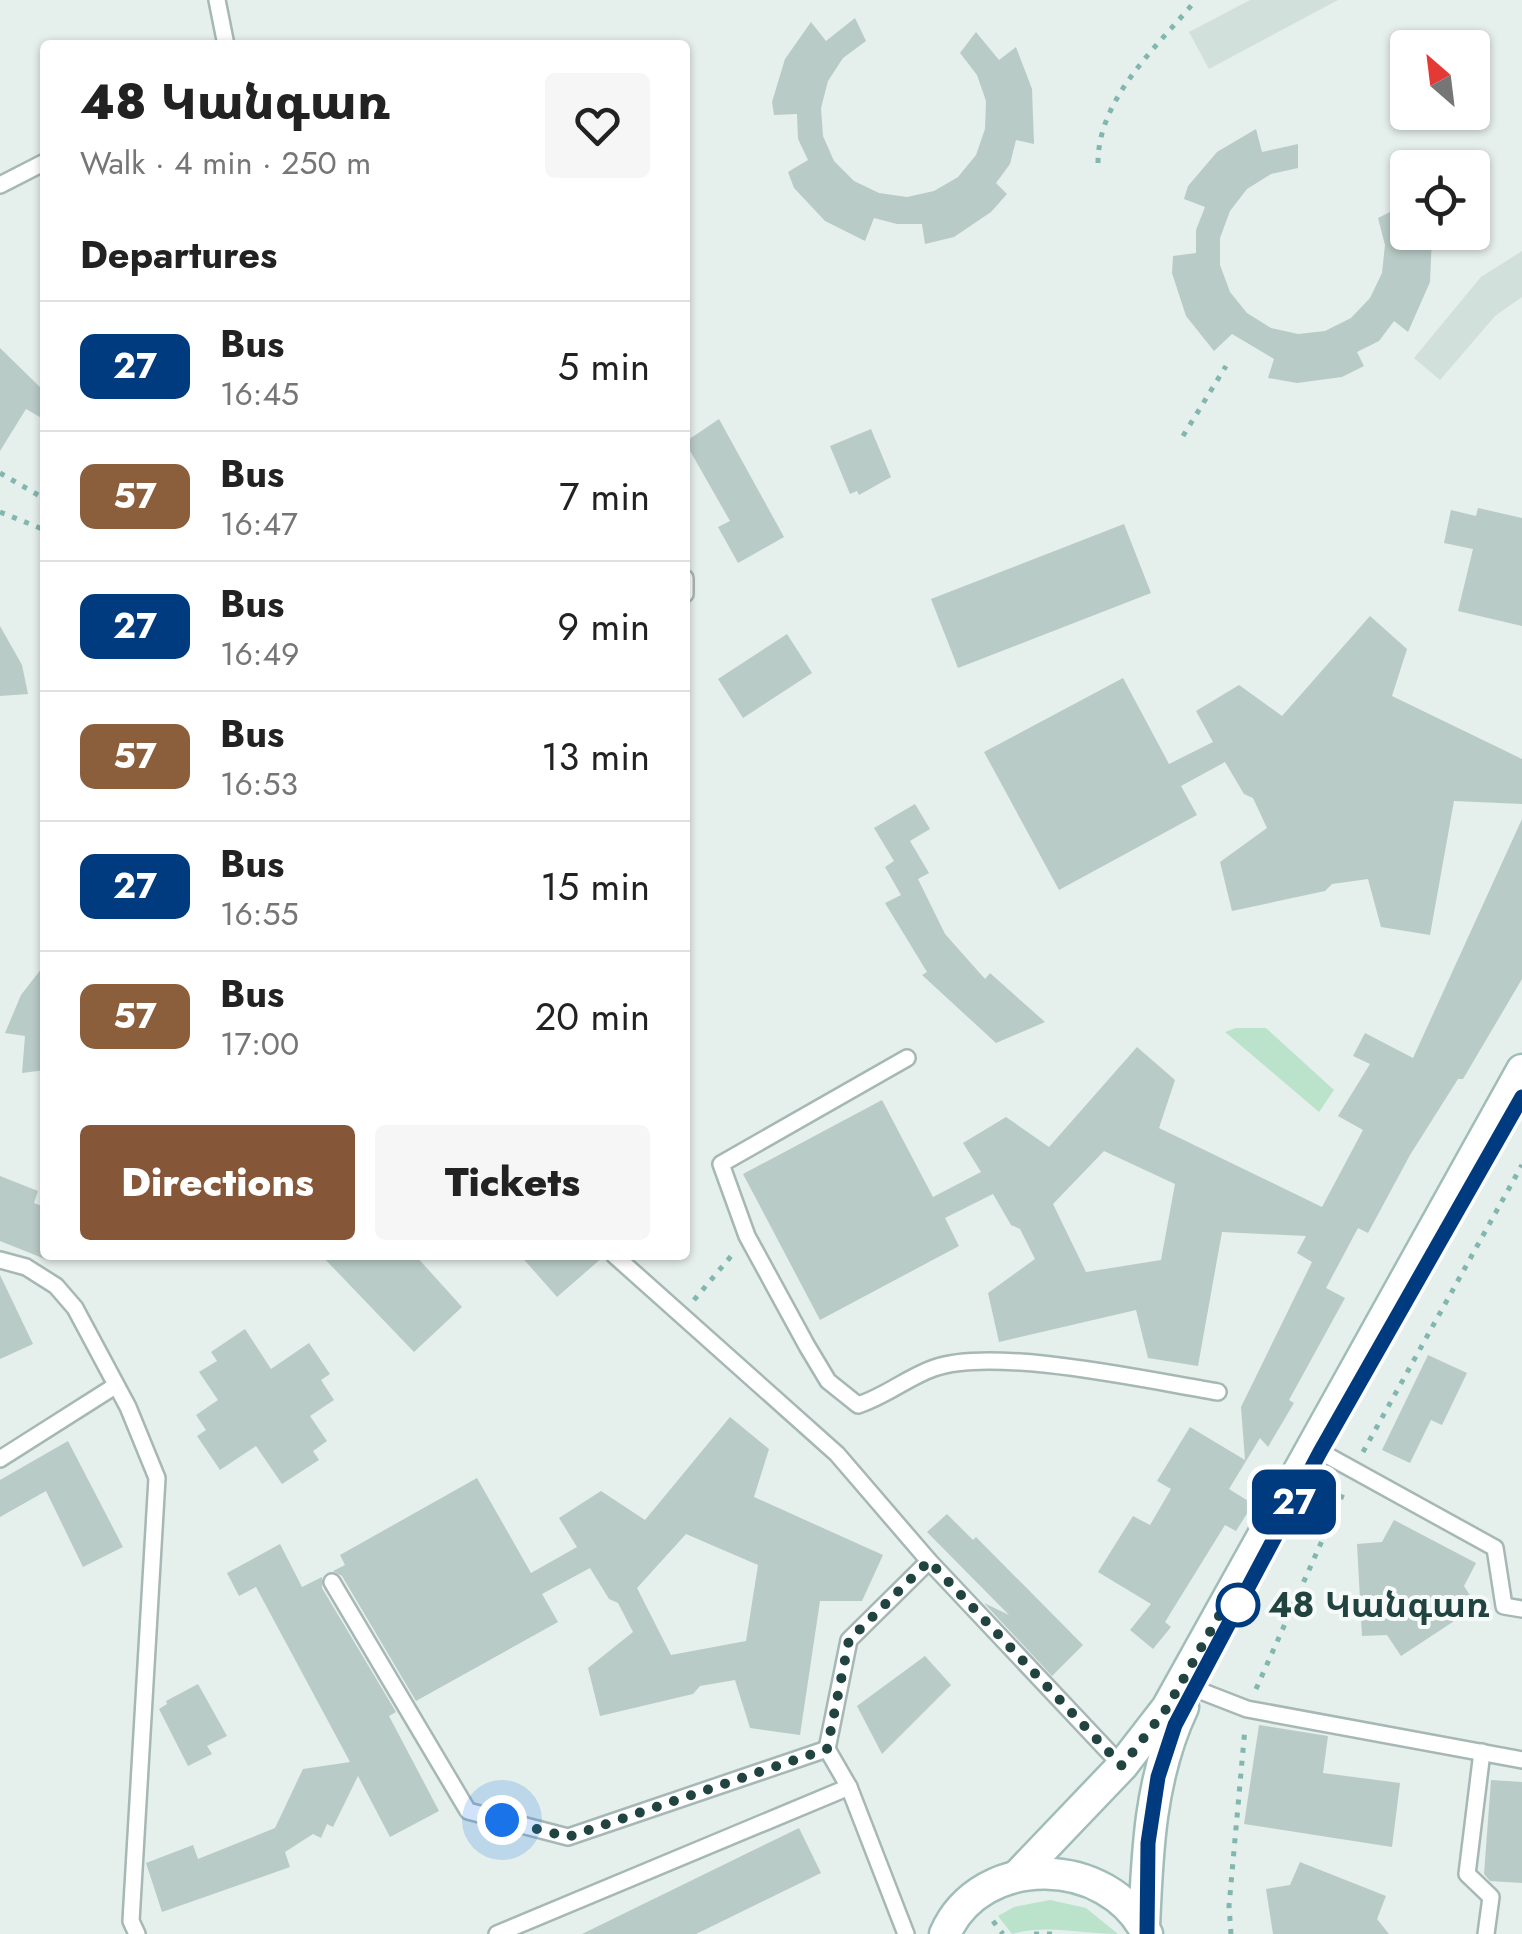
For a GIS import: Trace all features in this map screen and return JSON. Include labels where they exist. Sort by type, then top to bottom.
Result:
[{"type":"street","points":[[1016,1876],[1122,1766],[1184,1680],[1522,1070]]},
{"type":"street","points":[[1145,1931],[1148,1843],[1158,1777],[1192,1688],[1320,1452],[1522,1097]]},
{"type":"street","points":[[944,1931],[974,1896],[1016,1876],[1053,1872],[1089,1880],[1120,1899],[1145,1931]]},
{"type":"lane","points":[[217,0],[225,40]]},
{"type":"lane","points":[[0,185],[40,165]]},
{"type":"lane","points":[[906,1058],[721,1164],[748,1236],[828,1382],[858,1405],[890,1394],[934,1368],[986,1358],[1218,1392]]},
{"type":"lane","points":[[0,1260],[26,1267],[56,1286],[75,1308],[157,1478],[132,1922],[137,1934]]},
{"type":"lane","points":[[620,1260],[837,1454],[929,1561],[1122,1766]]},
{"type":"lane","points":[[0,1459],[115,1386]]},
{"type":"lane","points":[[1320,1452],[1495,1548],[1504,1606],[1522,1609]]},
{"type":"lane","points":[[906,1934],[849,1788],[827,1749],[849,1640],[929,1561]]},
{"type":"lane","points":[[332,1582],[468,1811],[568,1837],[827,1749]]},
{"type":"lane","points":[[1192,1688],[1247,1709],[1522,1760]]},
{"type":"lane","points":[[1482,1752],[1467,1874],[1491,1897],[1486,1934]]},
{"type":"lane","points":[[497,1934],[849,1788]]},
{"type":"path","points":[[1098,162],[1098,136],[1117,98],[1196,0]]},
{"type":"path","points":[[1183,436],[1226,366]]},
{"type":"path","points":[[0,473],[40,496]]},
{"type":"path","points":[[0,512],[40,528]]},
{"type":"path","points":[[1230,1934],[1229,1906],[1247,1709],[1354,1470],[1522,1164]]},
{"type":"path","points":[[682,1313],[748,1236]]},
{"type":"path","points":[[993,1921],[1003,1934]]},
{"type":"path","points":[[1034,1934],[1053,1934]]},
{"type":"shaded area","points":[[1250,0],[1338,0],[1209,69],[1189,32]]},
{"type":"shaded area","points":[[1522,251],[1522,297],[1495,316],[1440,380],[1414,358],[1481,277]]},
{"type":"green space","points":[[1266,1028],[1334,1090],[1319,1112],[1225,1032]]},
{"type":"green space","points":[[1050,1900],[1086,1908],[1118,1934],[1051,1930],[1012,1934],[998,1916],[1014,1907]]},
{"type":"building","points":[[855,18],[866,41],[843,58],[828,81],[821,108],[823,136],[834,161],[854,181],[879,193],[907,197],[934,191],[958,177],[976,155],[985,129],[986,101],[977,75],[960,53],[976,32],[999,60],[1016,47],[1032,89],[1034,144],[1016,140],[1010,164],[996,183],[1007,194],[991,212],[954,237],[925,244],[922,224],[897,224],[874,218],[865,241],[825,221],[794,188],[788,172],[808,160],[798,139],[797,114],[774,115],[772,102],[785,59],[811,22],[826,41]]},
{"type":"building","points":[[1256,129],[1262,152],[1298,144],[1298,168],[1271,174],[1247,189],[1230,211],[1220,238],[1220,265],[1230,292],[1247,313],[1271,328],[1298,334],[1325,331],[1351,318],[1370,298],[1382,273],[1385,245],[1378,218],[1390,212],[1390,250],[1431,250],[1430,282],[1408,332],[1394,321],[1379,341],[1357,352],[1364,366],[1342,377],[1297,383],[1268,378],[1274,359],[1232,334],[1214,351],[1186,316],[1172,273],[1173,256],[1196,253],[1196,230],[1205,207],[1184,199],[1188,186],[1217,152]]},
{"type":"building","points":[[0,348],[40,387],[40,417],[26,409],[0,451]]},
{"type":"building","points":[[719,419],[784,537],[738,563],[718,527],[730,521],[690,451],[690,439]]},
{"type":"building","points":[[871,429],[891,477],[859,495],[857,491],[850,494],[830,446]]},
{"type":"building","points":[[1478,508],[1522,518],[1522,626],[1458,611],[1473,549],[1444,543],[1451,510],[1476,516]]},
{"type":"building","points":[[1124,524],[1151,593],[958,668],[931,599]]},
{"type":"building","points":[[1370,616],[1407,649],[1392,696],[1522,759],[1522,804],[1454,801],[1430,935],[1381,927],[1368,879],[1332,884],[1325,891],[1232,911],[1220,862],[1267,828],[1253,798],[1244,794],[1225,762],[1181,786],[1197,815],[1059,890],[984,752],[1123,678],[1169,764],[1213,742],[1196,711],[1239,685],[1282,716]]},
{"type":"building","points":[[0,626],[22,665],[28,694],[0,696]]},
{"type":"building","points":[[787,634],[812,673],[743,718],[718,679]]},
{"type":"building","points":[[915,804],[930,829],[910,841],[929,873],[918,879],[945,934],[985,979],[990,973],[1045,1022],[996,1043],[922,975],[927,972],[885,903],[901,895],[885,867],[894,861],[874,828]]},
{"type":"building","points":[[1522,819],[1522,979],[1463,1079],[1458,1079],[1410,1155],[1368,1233],[1358,1228],[1326,1288],[1345,1298],[1289,1400],[1294,1403],[1268,1447],[1260,1438],[1229,1489],[1253,1504],[1236,1531],[1225,1525],[1165,1622],[1171,1627],[1153,1649],[1130,1630],[1151,1604],[1098,1572],[1133,1516],[1150,1525],[1171,1489],[1157,1481],[1190,1427],[1245,1460],[1241,1407],[1312,1262],[1297,1253],[1306,1236],[1222,1232],[1198,1366],[1148,1358],[1136,1310],[999,1342],[988,1293],[1035,1259],[1020,1229],[1011,1225],[993,1194],[945,1218],[959,1246],[820,1320],[743,1174],[882,1100],[933,1197],[981,1172],[963,1143],[1006,1117],[1049,1147],[1137,1047],[1175,1080],[1159,1128],[1322,1207],[1363,1130],[1338,1116],[1370,1064],[1353,1056],[1365,1033],[1413,1058]],"holes":[[[1104,1151],[1175,1184],[1161,1260],[1086,1272],[1053,1204]]]},
{"type":"building","points":[[40,970],[40,1071],[22,1073],[25,1036],[5,1033],[21,995]]},
{"type":"building","points":[[0,1176],[38,1191],[34,1203],[40,1205],[40,1257],[0,1241]]},
{"type":"building","points":[[326,1260],[420,1260],[462,1307],[414,1352]]},
{"type":"building","points":[[524,1260],[600,1260],[557,1297]]},
{"type":"building","points":[[0,1275],[33,1344],[0,1359]]},
{"type":"building","points":[[245,1329],[271,1369],[309,1343],[330,1374],[321,1380],[334,1400],[310,1416],[327,1441],[313,1451],[319,1460],[282,1484],[256,1446],[220,1470],[197,1436],[206,1430],[196,1415],[218,1400],[199,1372],[217,1361],[211,1352]]},
{"type":"building","points":[[1428,1355],[1467,1373],[1442,1425],[1431,1420],[1410,1463],[1382,1450]]},
{"type":"building","points":[[730,1417],[769,1449],[754,1497],[883,1555],[862,1601],[820,1601],[800,1735],[750,1728],[735,1680],[700,1686],[693,1694],[600,1716],[588,1668],[633,1632],[618,1603],[609,1599],[590,1568],[542,1594],[558,1622],[416,1701],[342,1576],[333,1571],[345,1565],[340,1555],[477,1478],[531,1573],[577,1547],[559,1518],[601,1491],[645,1520]],"holes":[[[686,1534],[758,1565],[746,1641],[671,1655],[637,1588]]]},
{"type":"building","points":[[68,1441],[123,1547],[83,1567],[46,1491],[0,1517],[0,1480]]},
{"type":"building","points":[[947,1514],[973,1540],[976,1537],[1083,1645],[1052,1676],[984,1603],[1009,1615],[927,1532]]},
{"type":"building","points":[[1394,1520],[1476,1563],[1464,1586],[1477,1606],[1401,1656],[1387,1635],[1362,1636],[1357,1544],[1382,1542]]},
{"type":"building","points":[[280,1544],[302,1587],[322,1577],[322,1588],[396,1712],[389,1716],[439,1811],[390,1837],[358,1776],[333,1827],[327,1824],[321,1838],[313,1834],[285,1852],[290,1867],[162,1912],[146,1863],[193,1845],[198,1859],[275,1828],[303,1769],[350,1762],[256,1587],[239,1596],[227,1573]]},
{"type":"building","points":[[925,1656],[951,1685],[882,1754],[857,1706]]},
{"type":"building","points":[[198,1684],[227,1736],[207,1746],[212,1754],[188,1766],[159,1709]]},
{"type":"building","points":[[1259,1725],[1328,1736],[1323,1773],[1400,1783],[1392,1847],[1244,1824]]},
{"type":"building","points":[[1491,1780],[1522,1782],[1522,1883],[1490,1881],[1484,1874]]},
{"type":"building","points":[[799,1828],[821,1873],[696,1934],[582,1934]]},
{"type":"building","points":[[1300,1862],[1386,1896],[1377,1919],[1389,1934],[1273,1934],[1266,1889],[1290,1885]]},
{"type":"bus line","name":"27","points":[[1147,1934],[1144,1928],[1148,1843],[1158,1777],[1175,1725],[1320,1452],[1522,1097]]},
{"type":"place","name":"48 Կանգառ","points":[[1238,1605]]},
{"type":"route","points":[[502,1820],[568,1837],[827,1749],[849,1640],[929,1561],[1122,1766],[1167,1708],[1228,1600],[1238,1605]]}]
